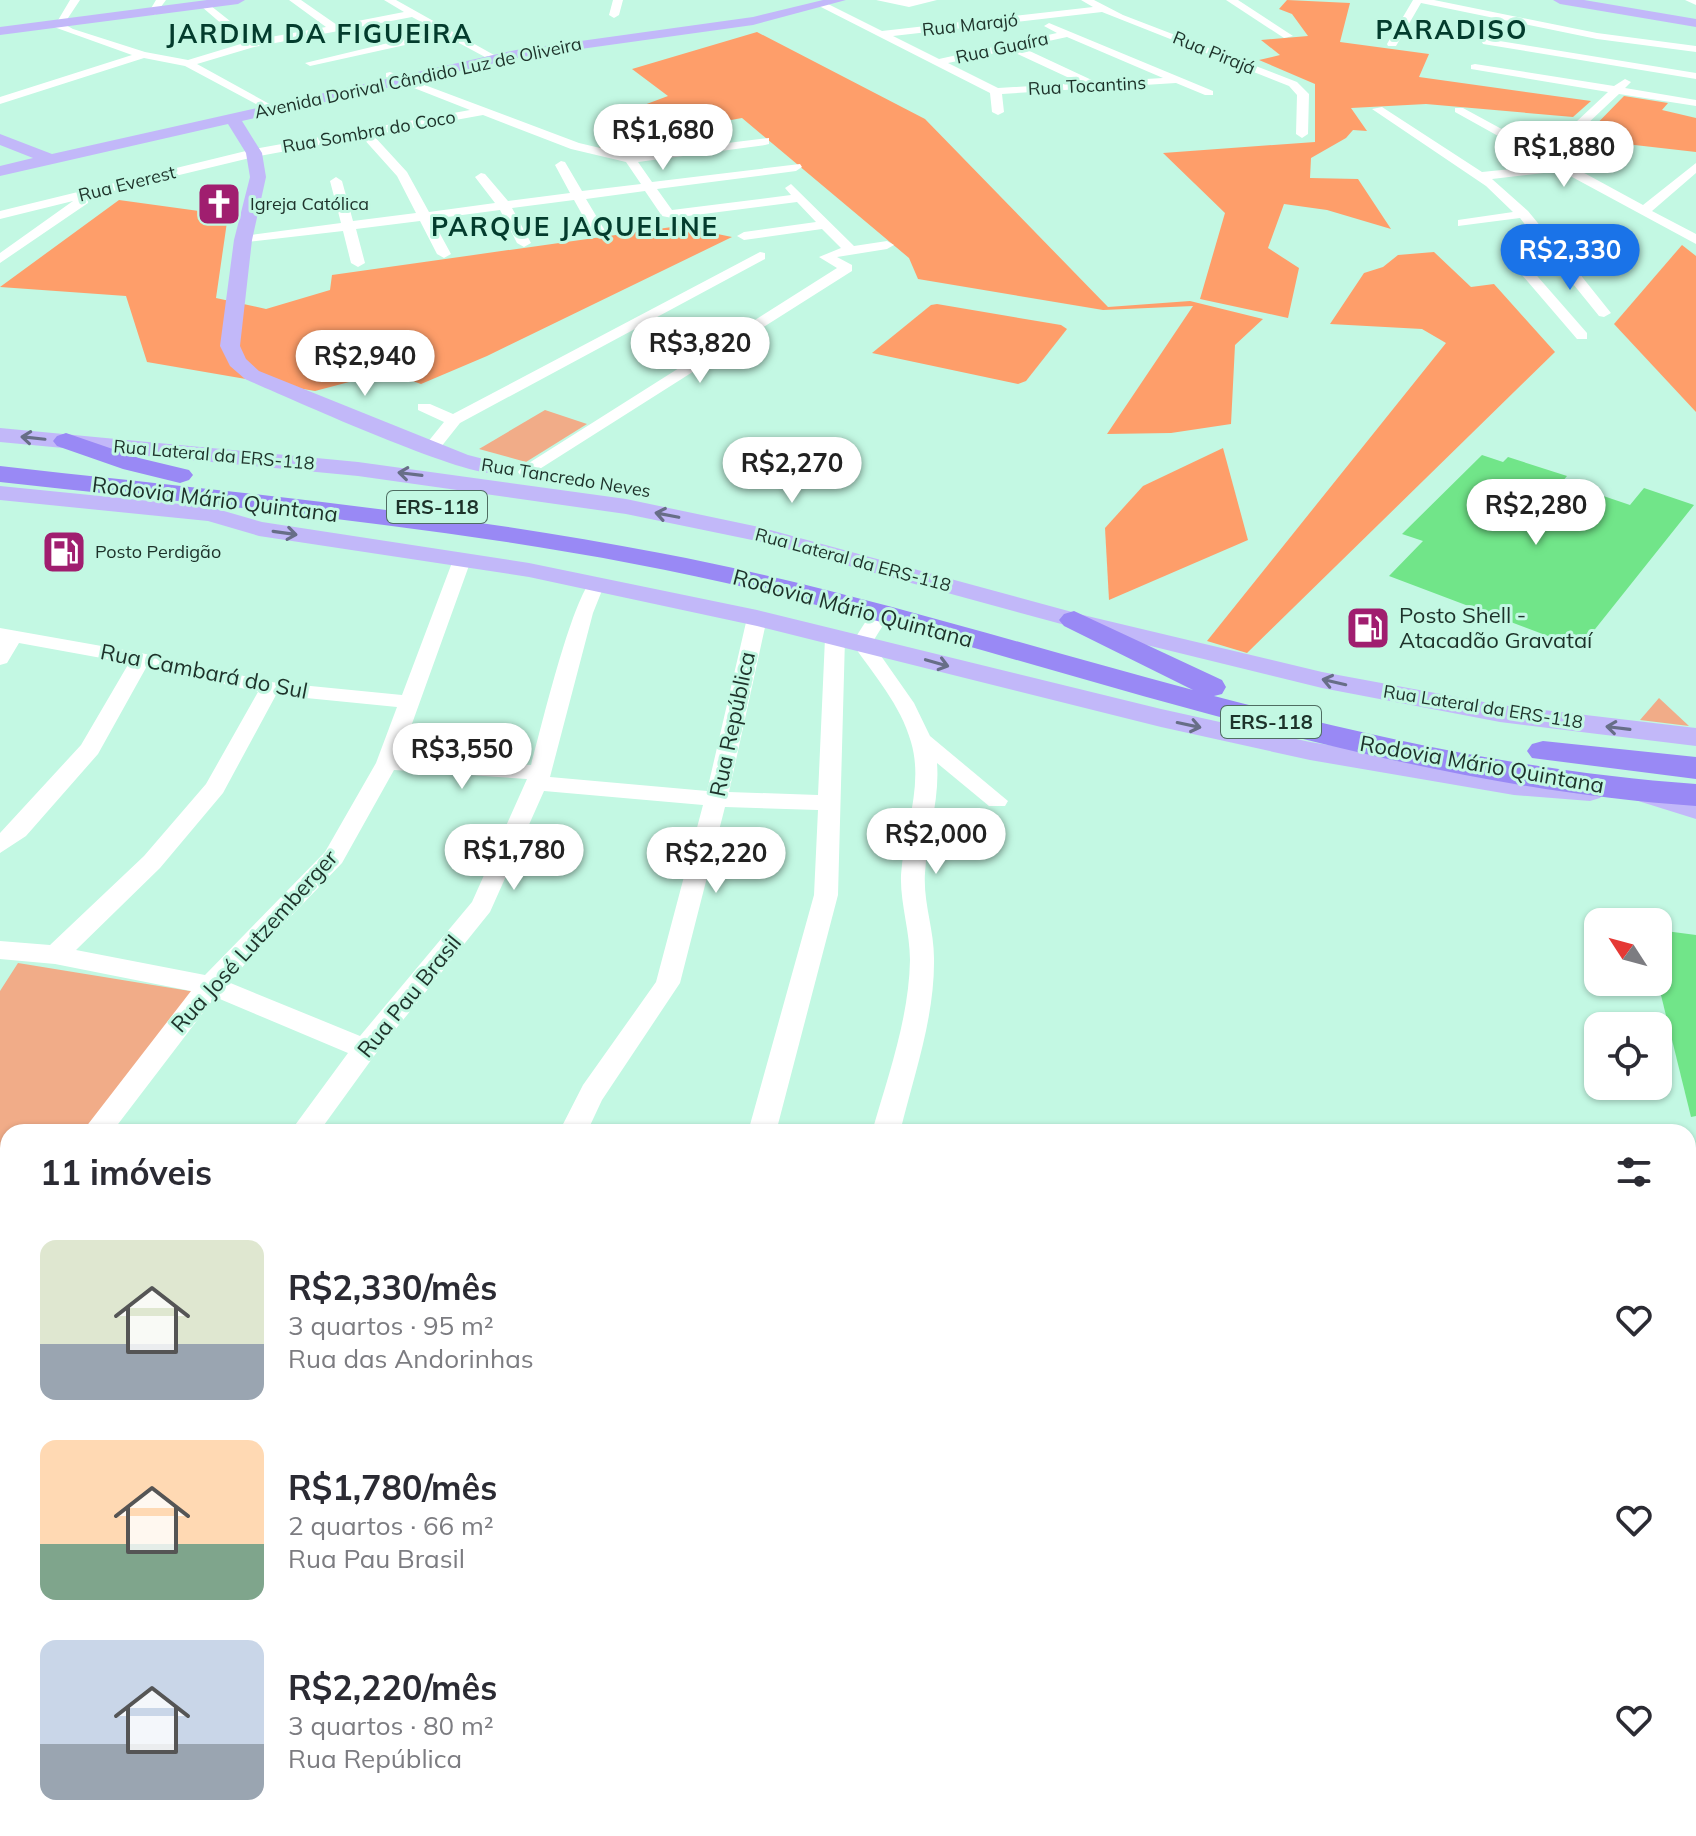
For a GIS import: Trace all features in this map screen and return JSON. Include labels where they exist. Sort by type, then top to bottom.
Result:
[{"type":"highway","points":[[66,441],[132,464],[217,484]]},
{"type":"highway","name":"Rodovia Mário Quintana","points":[[0,461],[456,509],[675,545],[843,584],[1211,687],[1411,733],[1581,757],[1696,768]]},
{"type":"highway","name":"Rodovia Mário Quintana","points":[[0,474],[466,527],[568,543],[732,576],[1306,731],[1487,767],[1648,793],[1696,795]]},
{"type":"highway","points":[[210,514],[285,507]]},
{"type":"highway","points":[[1074,620],[1211,687]]},
{"type":"main road","points":[[0,31],[238,0]]},
{"type":"main road","name":"Avenida Dorival Cândido Luz de Oliveira","points":[[0,168],[489,55],[839,0]]},
{"type":"main road","points":[[1571,1],[1692,23]]},
{"type":"main road","name":"Avenida Dorival Cândido Luz de Oliveira","points":[[396,77],[516,54],[753,21],[822,3]]},
{"type":"main road","name":"Avenida Dorival Cândido Luz de Oliveira","points":[[46,157],[232,117],[265,106]]},
{"type":"main road","points":[[232,117],[254,153]]},
{"type":"main road","points":[[0,139],[46,157]]},
{"type":"main road","name":"Rua Tancredo Neves","points":[[254,153],[258,177],[243,240],[230,346],[237,362],[252,375],[470,463],[674,496],[717,516],[802,535],[825,551]]},
{"type":"main road","name":"Rua Lateral da ERS-118","points":[[0,435],[484,483],[717,516]]},
{"type":"main road","points":[[0,493],[210,514],[259,529],[596,583],[757,618],[1145,715],[1310,751],[1514,785],[1648,793],[1696,809]]},
{"type":"main road","name":"Rua Lateral da ERS-118","points":[[825,551],[1074,620],[1347,685],[1475,710],[1696,737]]},
{"type":"street","points":[[75,0],[58,25],[143,55],[188,63],[265,106]]},
{"type":"street","points":[[151,13],[161,0]]},
{"type":"street","points":[[294,0],[334,28]]},
{"type":"street","points":[[389,0],[489,55]]},
{"type":"street","points":[[614,15],[618,0]]},
{"type":"street","points":[[881,0],[909,4],[932,0]]},
{"type":"street","name":"Rua Pirajá","points":[[1086,0],[1293,84],[1303,94],[1302,134]]},
{"type":"street","points":[[1231,0],[1288,36]]},
{"type":"street","points":[[1392,44],[1419,0],[1597,36],[1696,49]]},
{"type":"street","points":[[1690,0],[1696,2]]},
{"type":"street","points":[[822,3],[996,91],[998,112]]},
{"type":"street","points":[[206,5],[252,44]]},
{"type":"street","name":"Rua Marajó","points":[[882,34],[1105,9]]},
{"type":"street","points":[[188,63],[252,44],[412,14]]},
{"type":"street","points":[[1469,80],[1499,17]]},
{"type":"street","points":[[1545,157],[1664,44],[1692,23]]},
{"type":"street","points":[[1049,26],[1209,93]]},
{"type":"street","points":[[310,63],[445,33]]},
{"type":"street","name":"Rua Guaíra","points":[[938,62],[1067,34]]},
{"type":"street","points":[[1487,42],[1696,76]]},
{"type":"street","points":[[1010,46],[1098,86]]},
{"type":"street","points":[[1183,57],[1209,51]]},
{"type":"street","points":[[0,101],[143,55]]},
{"type":"street","points":[[1142,65],[1169,60]]},
{"type":"street","points":[[1475,67],[1696,103]]},
{"type":"street","points":[[396,77],[575,146],[630,159],[765,141]]},
{"type":"street","name":"Rua Tocantins","points":[[996,91],[1177,80]]},
{"type":"street","points":[[11,87],[23,94]]},
{"type":"street","points":[[1378,109],[1480,176],[1523,214],[1604,313]]},
{"type":"street","points":[[1459,110],[1693,240]]},
{"type":"street","name":"Rua Sombra do Coco","points":[[254,153],[483,111]]},
{"type":"street","points":[[364,132],[403,175],[444,254]]},
{"type":"street","name":"Rua Everest","points":[[0,215],[254,153]]},
{"type":"street","points":[[630,159],[667,213],[800,198]]},
{"type":"street","points":[[561,165],[600,234]]},
{"type":"street","points":[[243,240],[796,167]]},
{"type":"street","points":[[1480,176],[1563,167]]},
{"type":"street","points":[[1643,212],[1696,167]]},
{"type":"street","points":[[773,170],[850,250]]},
{"type":"street","points":[[481,177],[504,205],[524,243]]},
{"type":"street","points":[[336,181],[358,263]]},
{"type":"street","points":[[0,259],[93,193]]},
{"type":"street","points":[[1463,223],[1523,214]]},
{"type":"street","points":[[744,236],[826,224]]},
{"type":"street","points":[[527,472],[847,268],[826,257],[887,245]]},
{"type":"street","points":[[1563,261],[1626,245]]},
{"type":"street","points":[[1552,248],[1521,255],[1517,261],[1582,336]]},
{"type":"street","points":[[431,448],[454,420],[760,256]]},
{"type":"street","points":[[424,407],[454,420]]},
{"type":"street","name":"Rua José Lutzemberger","points":[[102,1124],[210,985],[334,857],[387,763],[462,560]]},
{"type":"street","name":"Rua Pau Brasil","points":[[310,1124],[365,1049],[482,906],[539,778],[583,613],[596,583]]},
{"type":"street","points":[[764,1124],[826,895],[829,803],[848,640],[880,614]]},
{"type":"street","name":"Rua República","points":[[577,1124],[596,1088],[655,1008],[668,983],[716,799],[757,618]]},
{"type":"street","points":[[0,659],[6,635]]},
{"type":"street","name":"Rua Cambará do Sul","points":[[6,635],[141,659],[270,688],[408,702]]},
{"type":"street","points":[[848,640],[907,710],[921,739],[926,771],[913,875],[913,897],[921,937],[921,979],[888,1124]]},
{"type":"street","points":[[0,845],[18,831],[90,749],[141,659]]},
{"type":"street","points":[[55,955],[152,862],[215,788],[270,688]]},
{"type":"street","points":[[921,739],[997,801]]},
{"type":"street","points":[[387,763],[716,799],[829,803]]},
{"type":"street","points":[[0,950],[55,955],[210,985],[365,1049]]},
{"type":"shaded area","points":[[1287,0],[1350,3],[1340,42],[1429,54],[1419,77],[1591,101],[1573,117],[1426,104],[1351,108],[1367,131],[1353,130],[1346,138],[1311,158],[1310,178],[1358,179],[1391,229],[1327,210],[1284,204],[1268,248],[1299,268],[1288,318],[1200,299],[1225,213],[1163,153],[1315,142],[1315,84],[1259,60],[1280,55],[1261,40],[1308,36],[1292,14],[1279,9]]},
{"type":"shaded area","points":[[757,32],[925,119],[1108,307],[1190,301],[1263,319],[1235,345],[1231,424],[1171,433],[1107,434],[1193,306],[1103,310],[918,279],[909,258],[742,118],[677,130],[644,105],[668,96],[632,69]]},
{"type":"shaded area","points":[[1624,96],[1668,103],[1662,110],[1696,118],[1696,152],[1582,139]]},
{"type":"shaded area","points":[[666,135],[680,151],[633,157],[598,148]]},
{"type":"shaded area","points":[[119,200],[228,215],[216,298],[266,309],[330,290],[332,275],[679,226],[732,237],[487,356],[421,384],[387,372],[315,391],[147,362],[126,296],[0,287]]},
{"type":"shaded area","points":[[1682,245],[1696,256],[1696,412],[1614,324]]},
{"type":"shaded area","points":[[1434,252],[1471,287],[1494,284],[1555,352],[1247,653],[1207,641],[1446,343],[1422,329],[1330,324],[1364,273],[1383,267],[1398,255]]},
{"type":"shaded area","points":[[931,305],[1061,325],[1067,329],[1026,381],[1018,384],[872,353]]},
{"type":"shaded area","points":[[545,410],[587,424],[526,462],[479,449]]},
{"type":"shaded area","points":[[1223,448],[1248,540],[1109,600],[1105,528],[1143,486]]},
{"type":"shaded area","points":[[1659,698],[1689,726],[1640,720]]},
{"type":"shaded area","points":[[18,963],[196,992],[89,1124],[0,1124],[0,991]]},
{"type":"building","points":[[1482,455],[1503,462],[1508,457],[1567,476],[1562,482],[1630,505],[1644,488],[1694,505],[1580,648],[1389,576],[1423,541],[1402,534]]},
{"type":"building","points":[[1672,932],[1696,935],[1696,1116],[1691,1117],[1672,1040],[1672,1012],[1665,1012],[1661,996],[1672,996]]},
{"type":"place","name":"Igreja Católica","points":[[219,204]]},
{"type":"place","name":"Posto Perdigão","points":[[64,552]]},
{"type":"place","name":"Posto Shell - Atacadão Gravataí","points":[[1368,628]]},
{"type":"district","name":"PARADISO","points":[[1452,30]]},
{"type":"district","name":"JARDIM DA FIGUEIRA","points":[[320,34]]},
{"type":"district","name":"PARQUE JAQUELINE","points":[[575,227]]}]
